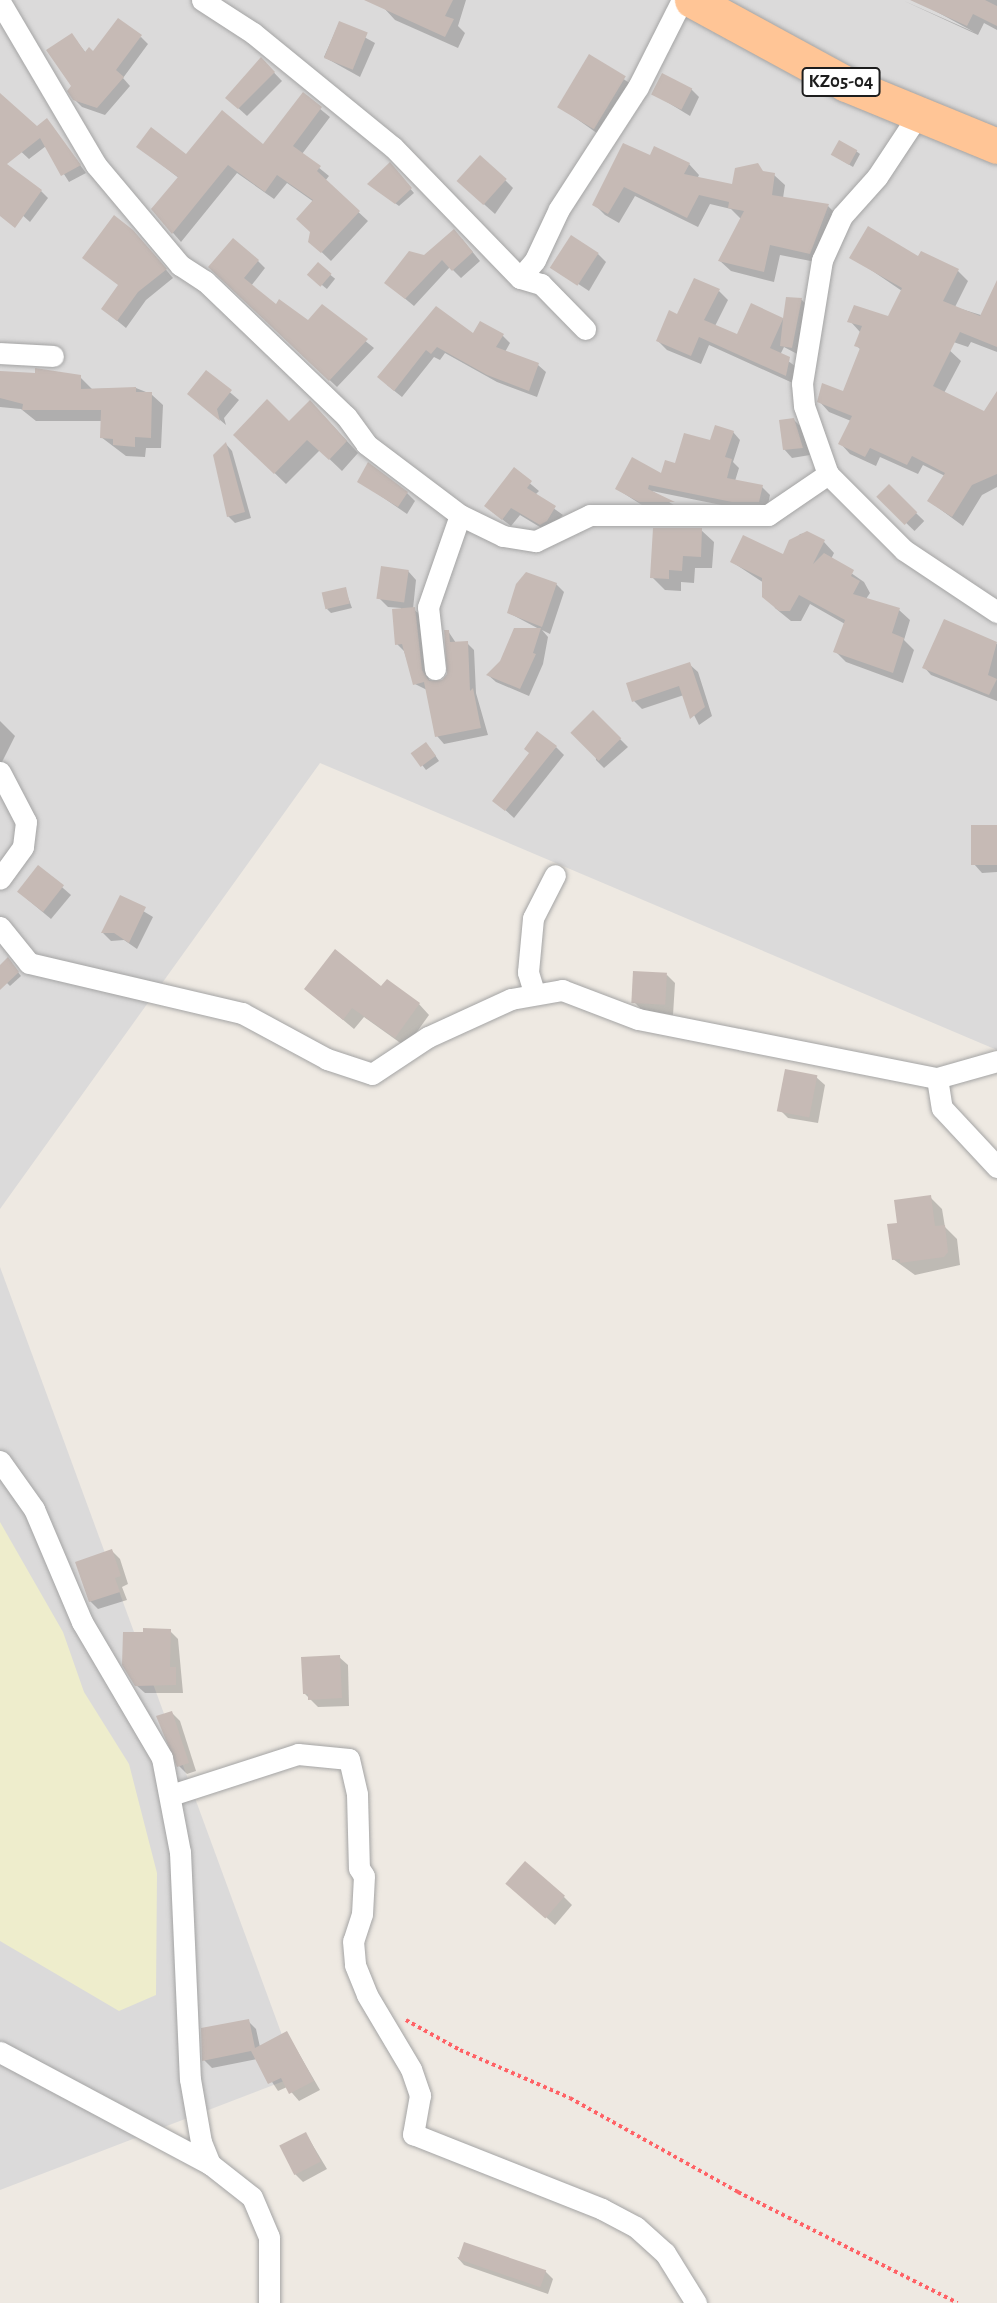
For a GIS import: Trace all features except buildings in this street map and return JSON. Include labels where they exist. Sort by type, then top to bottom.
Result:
[{"type":"main road","name":"KZ05-04","points":[[692,0],[845,84],[997,146]]},
{"type":"street","points":[[202,0],[253,33],[393,147],[520,278],[541,284],[585,329]]},
{"type":"street","points":[[520,278],[535,260],[559,209],[638,87],[682,0]]},
{"type":"street","points":[[0,2],[96,165],[180,265],[205,281],[346,416],[366,444],[460,515],[503,536],[536,541],[590,515],[768,515],[828,474]]},
{"type":"street","points":[[918,115],[877,177],[842,216],[822,260],[802,383],[809,429],[828,474],[904,550],[997,612]]},
{"type":"street","points":[[0,353],[53,356]]},
{"type":"street","points":[[435,669],[428,607],[460,515]]},
{"type":"street","points":[[0,772],[26,822],[23,847],[0,879]]},
{"type":"street","points":[[534,992],[528,972],[533,918],[555,875]]},
{"type":"street","points":[[0,927],[29,963],[242,1013],[327,1059],[372,1073],[428,1037],[534,992],[562,990],[638,1018],[937,1078],[997,1062]]},
{"type":"street","points":[[937,1078],[942,1108],[997,1167]]},
{"type":"street","points":[[0,1461],[34,1509],[82,1622],[150,1734],[171,1795],[186,1925],[190,2079],[201,2143],[210,2164]]},
{"type":"street","points":[[171,1795],[298,1754],[349,1759],[357,1794],[359,1868],[364,1876],[362,1914],[353,1941],[355,1965],[373,2004],[404,2052],[420,2095],[413,2134],[602,2209],[636,2227],[665,2253],[696,2303]]},
{"type":"street","points":[[0,2052],[210,2164],[253,2197],[269,2237],[269,2303]]},
{"type":"path","points":[[373,2004],[570,2098],[738,2192],[958,2303]]},
{"type":"shaded area","points":[[0,0],[997,0],[997,1050],[320,763],[0,1209]]},
{"type":"shaded area","points":[[0,1267],[297,2076],[0,2190]]},
{"type":"green space","points":[[0,1522],[63,1632],[84,1692],[129,1764],[157,1873],[156,1995],[119,2011],[0,1941]]}]
